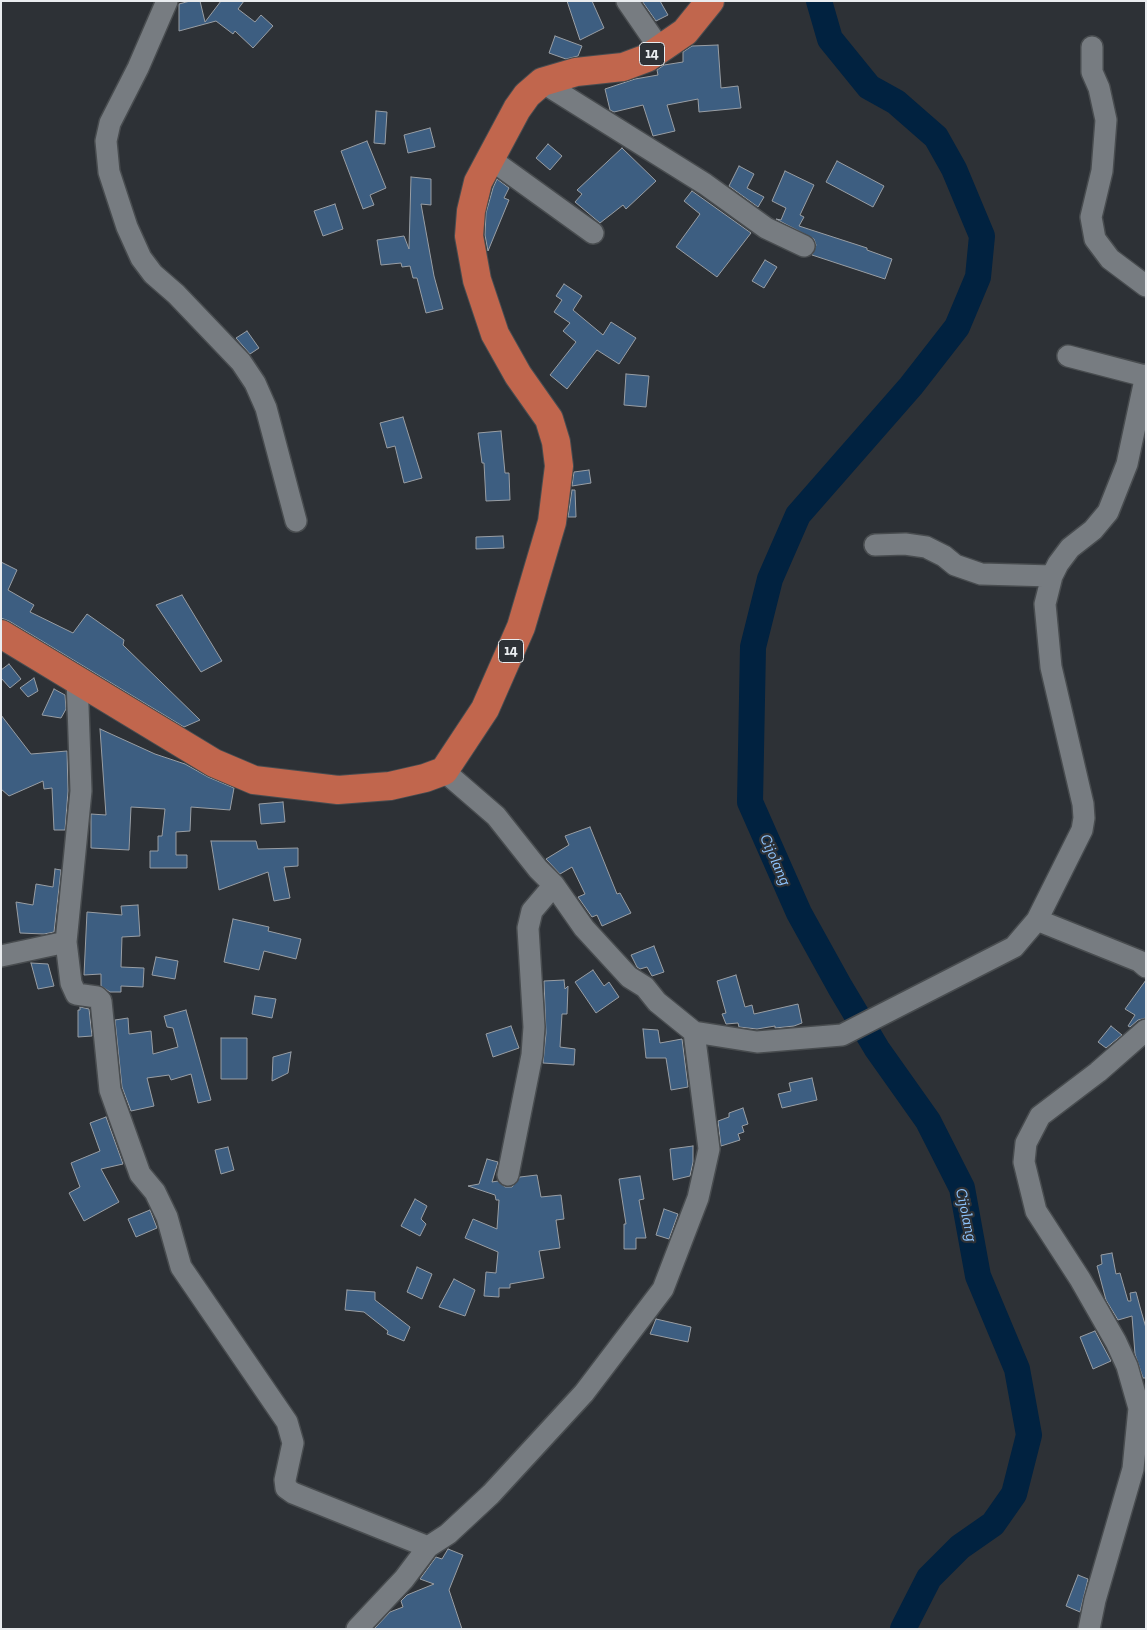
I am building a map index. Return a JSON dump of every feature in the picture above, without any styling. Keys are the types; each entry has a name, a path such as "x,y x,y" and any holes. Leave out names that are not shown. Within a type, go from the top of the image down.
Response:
{"highway":[{"name":"14","path":"444,771 485,709 521,627 552,522 559,466 556,442 549,419 518,374 495,334 477,280 469,236 470,211 478,182 489,158 517,109 527,95 544,81 576,72 623,67 647,58 685,32 710,1"},
{"path":"1,634 77,678 214,763 254,780 338,790 390,786 425,778 444,771"}],"street":[{"path":"167,1 138,68 110,123 106,141 108,172 140,258 153,274 176,294 241,362 255,383 266,408 296,521"},
{"path":"627,1 660,50"},
{"path":"1092,47 1092,72 1099,88 1106,120 1102,171 1091,217 1094,239 1110,259 1146,286"},
{"path":"544,81 705,184 766,228 804,246"},
{"path":"489,158 593,233"},
{"path":"444,771 496,816 554,885 584,928 629,977 645,987 656,1002 694,1032 757,1042 842,1035 1014,947 1037,920 1082,830 1084,818 1083,804 1051,667 1045,604 1052,576 1070,548 1093,530 1108,512 1128,464 1145,375 1068,356"},
{"path":"875,545 904,544 926,547 944,556 955,565 981,574 1052,576"},
{"path":"77,678 81,791 66,942 71,983 76,994 97,997 101,1001 110,1090 140,1174 155,1192 166,1217 181,1267 287,1422 293,1443 285,1480 286,1488 293,1493 428,1548"},
{"path":"508,1175 532,1055 534,1027 528,928 532,911 554,885"},
{"path":"1037,920 1138,961 1146,967"},
{"path":"1,956 66,942"},
{"path":"1089,1629 1094,1600 1133,1469 1139,1408 1126,1366 1116,1342 1080,1279 1036,1211 1024,1162 1026,1143 1040,1116 1098,1072 1146,1030"},
{"path":"357,1629 404,1579 428,1548 448,1534 491,1494 584,1393 663,1289 698,1198 710,1150 694,1032"}],"building":[{"path":"200,1 205,22 221,1 244,1 238,9 255,22 261,15 273,26 253,48 235,31 233,34 216,21 179,31 179,4"},
{"path":"567,1 592,1 604,28 580,40"},
{"path":"642,1 660,1 668,15 656,21"},
{"path":"555,36 582,46 578,56 566,59 549,53"},
{"path":"718,45 721,88 738,86 741,108 699,112 698,99 667,105 675,131 653,136 643,105 614,112 610,110 605,89 635,79 658,75 657,70 664,65 683,62 683,52 692,46"},
{"path":"376,111 387,112 385,144 374,143"},
{"path":"430,128 435,147 408,153 404,135"},
{"path":"367,141 386,188 370,195 374,205 363,209 341,151"},
{"path":"548,144 562,156 550,170 536,158"},
{"path":"622,148 656,181 626,209 623,205 600,223 575,202 582,194 577,190"},
{"path":"837,161 884,186 873,207 826,182"},
{"path":"739,166 754,174 747,188 764,197 758,207 729,186"},
{"path":"785,171 814,185 800,215 804,217 799,226 867,248 867,250 892,259 885,279 812,255 816,245 814,239 776,219 781,220 786,208 772,201"},
{"path":"411,177 431,179 431,205 421,204 434,276 443,309 426,313 417,278 413,278 410,266 402,267 401,263 381,265 377,240 404,236 409,249"},
{"path":"497,179 509,188 504,198 509,200 488,251 485,235 486,213"},
{"path":"692,191 751,233 717,277 676,247 700,214 684,201"},
{"path":"335,204 343,229 323,236 314,211"},
{"path":"765,260 777,267 764,288 752,281"},
{"path":"564,284 582,296 573,310 603,335 611,322 636,338 619,364 597,350 567,389 550,375 576,342 563,331 570,323 554,312 562,300 556,296"},
{"path":"247,331 259,348 250,354 236,338"},
{"path":"626,374 649,376 646,407 624,405"},
{"path":"403,417 422,478 404,483 395,446 387,448 380,423"},
{"path":"501,431 505,473 509,473 510,500 486,501 484,463 482,463 478,433"},
{"path":"589,470 591,483 572,486 574,472"},
{"path":"572,490 575,490 576,517 568,517"},
{"path":"503,536 504,548 476,549 476,537"},
{"path":"1,562 17,570 8,590 34,605 30,612 73,633 87,614 124,640 123,645 200,720 184,727 9,621 1,618"},
{"path":"182,595 222,661 201,672 156,605"},
{"path":"9,664 21,679 10,688 1,678 1,670"},
{"path":"34,678 38,691 28,697 20,688"},
{"path":"54,689 65,695 66,709 61,718 42,715"},
{"path":"1,715 31,754 67,751 68,791 65,830 54,830 52,788 44,789 43,781 9,796 1,789"},
{"path":"100,729 155,754 185,764 208,777 234,788 230,810 191,807 190,831 176,832 176,855 187,855 187,868 150,868 150,851 158,851 158,836 162,836 165,809 131,807 129,850 91,848 91,814 106,815"},
{"path":"283,802 285,822 261,824 259,804"},
{"path":"590,827 617,894 620,893 631,913 602,926 597,915 592,917 578,897 585,894 572,867 560,874 546,859 569,845 565,836"},
{"path":"211,841 256,841 258,849 298,848 298,866 284,867 290,898 274,901 268,872 219,890"},
{"path":"55,869 61,870 54,932 44,934 20,933 16,902 33,905 36,884 53,887"},
{"path":"138,905 140,936 122,937 121,967 144,968 143,987 121,986 121,992 110,992 101,986 101,974 84,975 87,912 122,915 121,906"},
{"path":"233,919 269,927 268,931 301,939 296,959 264,951 259,970 224,962"},
{"path":"654,946 664,972 652,976 647,967 640,969 637,967 631,955"},
{"path":"156,957 178,961 175,979 152,975"},
{"path":"31,963 48,964 54,986 38,989"},
{"path":"593,970 604,986 609,982 619,997 596,1013 575,982"},
{"path":"736,975 745,1007 752,1005 754,1014 798,1004 802,1023 794,1026 775,1028 775,1026 757,1029 739,1027 738,1023 726,1024 722,1014 726,1013 717,981"},
{"path":"564,980 565,989 568,986 567,1014 562,1014 560,1047 575,1049 574,1065 543,1063 546,1033 544,981"},
{"path":"1146,980 1146,1018 1138,1020 1130,1027 1128,1026 1135,1015 1125,1009"},
{"path":"255,996 276,999 272,1018 252,1014"},
{"path":"80,1007 89,1009 92,1036 78,1037 78,1010 80,1010"},
{"path":"186,1010 211,1100 198,1103 191,1074 171,1080 169,1075 147,1078 154,1106 131,1111 122,1087 115,1020 128,1018 129,1034 151,1031 153,1054 178,1047 173,1028 167,1027 164,1016"},
{"path":"511,1026 519,1048 493,1057 486,1034"},
{"path":"1111,1026 1122,1035 1106,1048 1098,1042"},
{"path":"643,1029 658,1030 660,1043 682,1039 688,1087 671,1090 666,1058 646,1058"},
{"path":"221,1038 247,1038 247,1079 221,1079"},
{"path":"291,1052 288,1073 272,1081 273,1057"},
{"path":"812,1078 817,1100 782,1108 778,1094 791,1091 789,1083"},
{"path":"743,1108 748,1124 742,1126 744,1132 738,1134 740,1140 721,1146 718,1121 729,1117 729,1113"},
{"path":"106,1117 123,1164 101,1169 119,1202 84,1221 69,1193 80,1187 71,1163 100,1151 90,1123"},
{"path":"693,1146 693,1162 690,1176 673,1180 670,1149"},
{"path":"228,1147 234,1170 221,1174 215,1150"},
{"path":"487,1159 498,1162 492,1182 498,1181 505,1187 512,1187 520,1177 537,1175 541,1197 561,1195 564,1219 556,1220 560,1248 539,1251 544,1278 510,1284 510,1288 499,1288 499,1297 484,1296 486,1272 496,1273 498,1252 465,1238 473,1219 497,1229 499,1200 496,1200 495,1195 468,1186 479,1184"},
{"path":"640,1176 644,1199 639,1200 646,1238 636,1238 636,1249 624,1249 624,1224 626,1224 619,1179"},
{"path":"415,1199 427,1206 421,1219 426,1224 420,1236 401,1226"},
{"path":"664,1209 678,1214 669,1239 656,1235"},
{"path":"150,1210 157,1228 136,1237 128,1219"},
{"path":"1112,1253 1116,1274 1120,1273 1128,1301 1131,1301 1130,1293 1136,1292 1146,1328 1146,1378 1143,1378 1135,1354 1132,1316 1118,1320 1106,1300 1097,1266 1102,1264 1101,1255"},
{"path":"417,1267 432,1274 422,1299 407,1292"},
{"path":"454,1279 475,1290 465,1316 439,1307"},
{"path":"347,1290 375,1292 375,1300 410,1327 404,1341 387,1334 388,1331 364,1312 345,1310"},
{"path":"656,1319 691,1327 688,1342 650,1334"},
{"path":"1095,1331 1111,1361 1093,1369 1080,1337"},
{"path":"448,1549 463,1555 449,1590 462,1629 374,1629 390,1612 403,1607 401,1601 407,1595 434,1584 420,1579 436,1557 442,1559"},
{"path":"1078,1575 1088,1579 1080,1612 1066,1606"}],"waterway":[{"name":"Cijolang","path":"819,1 830,39 869,87 896,102 936,137 954,169 982,236 978,277 957,327 911,386 798,515 770,579 753,647 750,802 799,913 877,1049 928,1121 962,1188 978,1276 1017,1369 1029,1435 1014,1494 993,1524 960,1547 929,1578 903,1629"}]}
